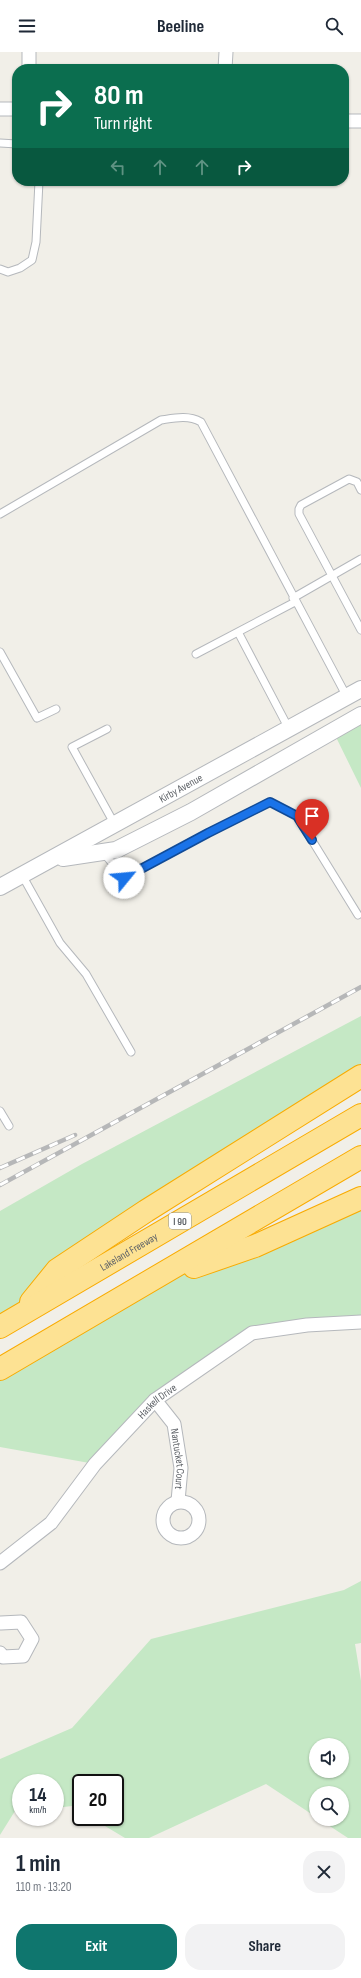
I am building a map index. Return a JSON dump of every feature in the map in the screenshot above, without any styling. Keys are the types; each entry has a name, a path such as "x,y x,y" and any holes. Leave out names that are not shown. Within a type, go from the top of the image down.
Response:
{"highway":[{"path":"22,1313 57,1270 146,1211 361,1076"},
{"name":"Lakeland Freeway","path":"0,1327 361,1115"},
{"path":"0,1369 361,1157"},
{"path":"153,1280 255,1246 361,1198"}],"street":[{"path":"29,52 29,64"},
{"path":"225,64 226,52"},
{"path":"0,109 12,109"},
{"path":"349,121 361,121"},
{"name":"Kirby Avenue","path":"0,887 54,859 361,689"},
{"path":"54,859 116,850 191,812 361,715"},
{"name":"Haskell Drive","path":"0,1563 51,1523 95,1464 155,1400 252,1333 307,1325 361,1322"},
{"name":"Nantucket Court","path":"155,1400 174,1424 181,1468 178,1501"},
{"path":"0,1623 22,1622 32,1639 23,1656 2,1657 0,1653"}],"lane":[{"path":"0,143 12,144"},
{"path":"0,269 8,272 20,268 32,260 36,242 39,186"},
{"path":"0,514 161,420 180,417 193,418 201,422 346,697"},
{"path":"361,490 357,482 349,479 301,505 299,509 300,514 361,630"},
{"path":"196,654 294,600 361,559"},
{"path":"238,632 289,729"},
{"path":"0,652 37,718 56,709"},
{"path":"106,729 72,747 115,825"},
{"path":"103,852 124,878 270,802 297,816 358,915"},
{"path":"22,875 60,943 86,974 131,1052"},
{"path":"0,1111 9,1126"}],"green space":[{"path":"361,715 361,788 333,731"},
{"path":"361,1016 361,1076 146,1211 0,1327 0,1211 82,1164"},
{"path":"361,1198 361,1322 252,1333 166,1391 95,1464 0,1447 0,1369 153,1280"},
{"path":"361,1581 361,1643 355,1644 361,1681 361,1838 348,1838 330,1826 349,1826 349,1786 309,1786 309,1812 266,1784 149,1838 125,1838 105,1826 124,1826 124,1774 72,1774 72,1806 64,1807 64,1774 12,1774 12,1816 0,1835 0,1759 72,1728 151,1639 344,1590"}],"railway":[{"path":"0,1185 361,987"},
{"path":"0,1168 75,1135"}],"route":[{"path":"124,878 270,802 297,816 312,840"}]}
